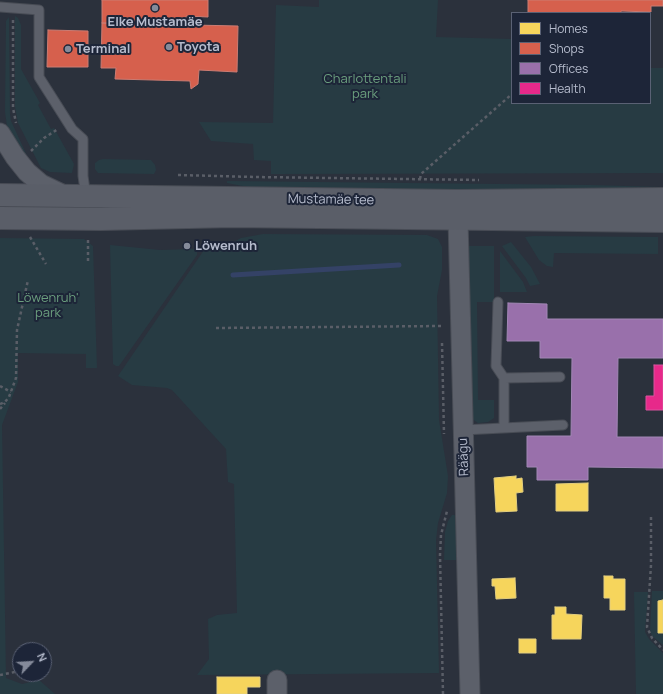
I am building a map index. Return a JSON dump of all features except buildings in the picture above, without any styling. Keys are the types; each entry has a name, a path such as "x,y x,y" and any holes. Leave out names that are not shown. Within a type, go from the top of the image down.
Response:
{"main road":[{"name":"Mustamäe tee","path":"0,195 457,201 663,199"},
{"name":"Mustamäe tee","path":"0,218 232,216 663,221"}],"street":[{"path":"9,129 15,157 27,172 41,184 76,197"},
{"name":"Räägu","path":"458,219 470,694"}],"lane":[{"path":"0,7 39,10 39,77 72,129 83,140 83,176 76,197"},
{"path":"498,302 496,366 504,378 504,428"},
{"path":"504,378 560,377"},
{"path":"463,430 563,425"}],"path":[{"path":"9,129 14,117 12,108 13,8"},
{"path":"420,179 421,174 511,95"},
{"path":"28,148 30,153 44,138 68,123"},
{"path":"178,175 480,180"},
{"path":"28,235 46,264"},
{"path":"88,240 88,263"},
{"path":"0,409 11,392 16,378 17,330 28,280"},
{"path":"441,320 441,334"},
{"path":"216,328 441,326"},
{"path":"442,342 445,441"},
{"path":"0,386 11,392"},
{"path":"0,404 5,402"},
{"path":"443,694 440,556 441,535 448,506"},
{"path":"651,517 651,565 647,627 652,638 663,650"},
{"path":"0,675 12,673"}],"green space":[{"name":"Charlottentali park","path":"319,0 438,0 436,37 511,39 511,104 651,104 651,68 663,68 663,173 271,174 271,161 254,160 253,144 211,141 199,122 273,123 276,5 319,7"},
{"path":"15,16 18,18 21,25 21,69 40,103 38,105 51,129 54,128 74,164 72,173 50,172 41,168 18,123 15,107"},
{"path":"9,17 10,114 11,121 29,160 12,139 7,126 5,112 6,21"},
{"path":"103,159 151,160 155,165 156,170 154,174 98,173 95,169 95,163"},
{"path":"227,181 661,187 521,191 263,190 227,183"},
{"path":"263,234 427,235 438,239 442,247 442,270 437,296 439,420 448,476 447,493 438,523 436,540 439,673 197,675 209,659 208,619 217,615 237,613 234,484 228,482 226,449 172,390 167,388 132,385 118,376 204,250 215,244 232,243 241,238"},
{"path":"525,237 658,237 658,254 554,253 553,267 547,266 539,260"},
{"name":"Löwenruh' park","path":"0,238 84,239 93,246 97,368 86,368 86,354 18,353 18,382 2,425 6,678 12,680 12,682 22,684 41,682 55,694 0,694"},
{"path":"511,242 531,267 540,284 530,286 526,278 502,246"},
{"path":"110,245 160,250 194,249 197,251 197,255 119,366 113,364"},
{"path":"465,246 494,246 494,302 477,302 478,400 494,400 494,418 488,422 478,423 471,418"},
{"path":"500,251 523,282 527,292 500,292"},
{"path":"452,515 457,515 457,560 444,560 445,532 448,521"},
{"path":"652,591 663,591 663,600 658,601 658,632 663,633 663,645 652,636 650,631"},
{"path":"634,592 648,592 645,632 649,639 663,653 663,694 636,694"}],"waterway":[{"path":"233,275 399,265"}],"place":[{"name":"Elke Mustamäe","path":"155,8"},
{"name":"Toyota","path":"169,47"},
{"name":"Terminal","path":"68,49"},
{"name":"Löwenruh","path":"187,246"}]}
